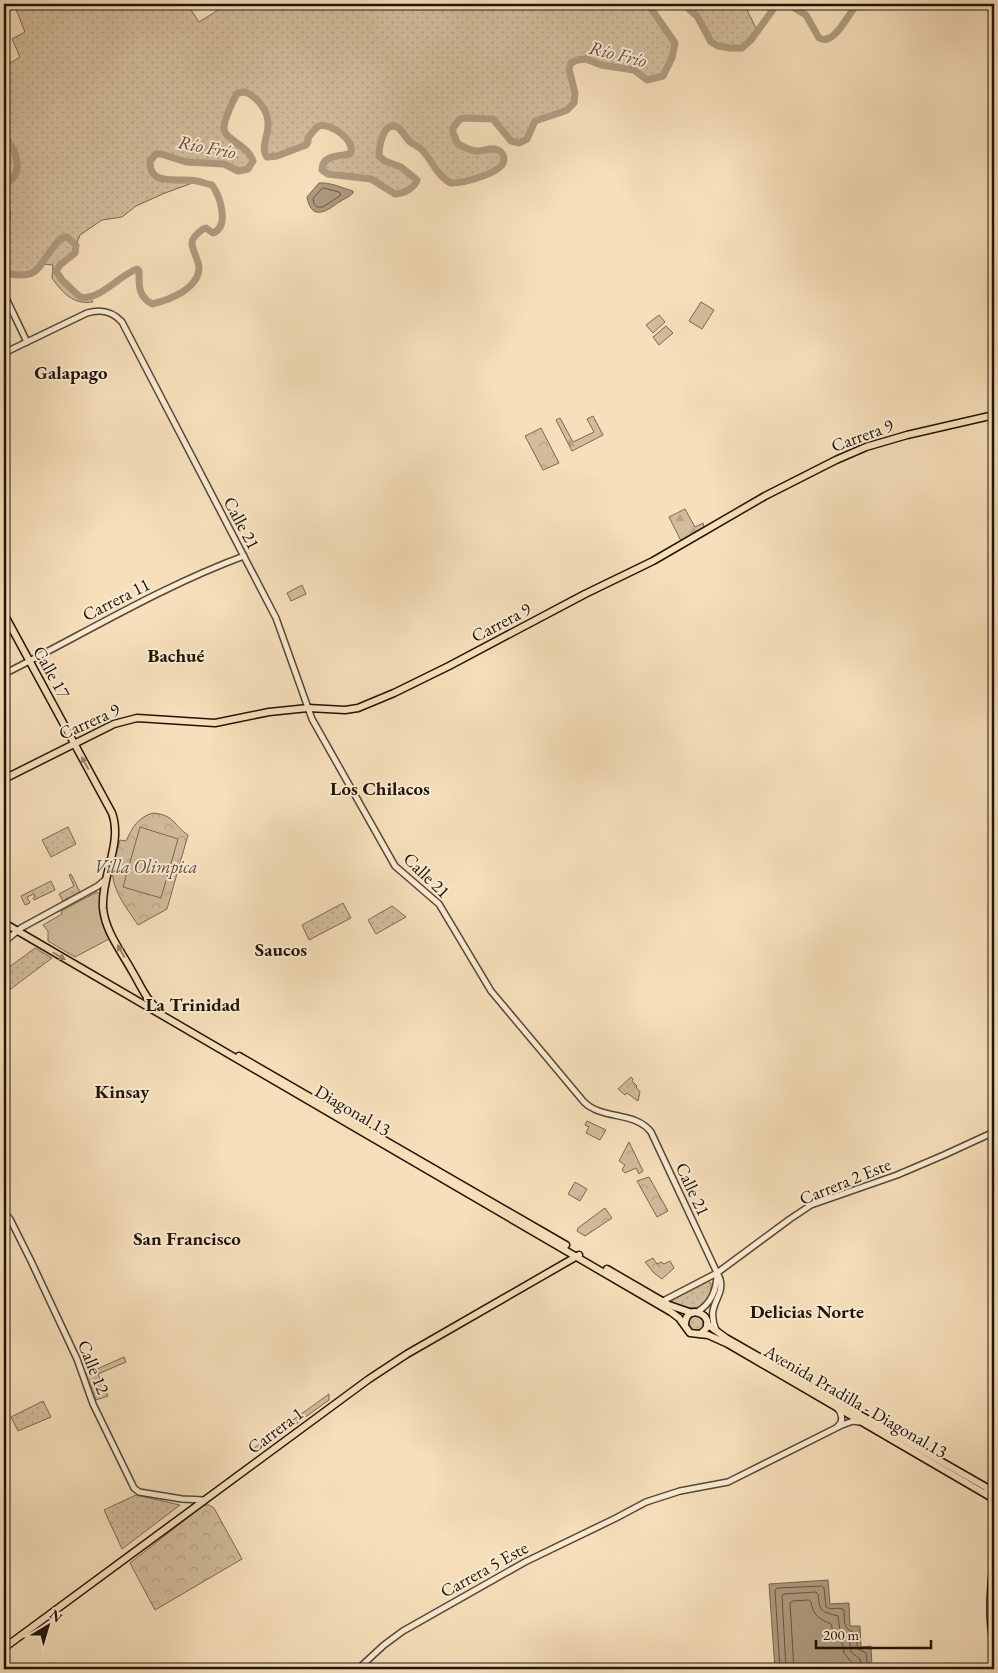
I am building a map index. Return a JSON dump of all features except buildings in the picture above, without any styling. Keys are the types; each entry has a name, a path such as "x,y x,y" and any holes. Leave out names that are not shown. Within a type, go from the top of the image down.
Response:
{"main road":[{"name":"Carrera 9","path":"4,779 114,724 132,719 215,723 269,712 308,708 358,708 394,693 488,646 585,594 662,557 748,505 836,460 866,447 907,435 994,415"},
{"name":"Calle 17","path":"4,614 109,806 115,824"},
{"name":"Diagonal 13","path":"115,824 114,840 103,894 103,909 108,927 152,1004 580,1256 676,1314 685,1325"},
{"name":"Diagonal 13","path":"4,923 122,993 580,1256 677,1309 694,1312"},
{"path":"122,993 126,993 143,1002 146,1000 146,993"},
{"name":"Carrera 1","path":"4,1648 369,1379 407,1354 580,1256"},
{"path":"694,1312 705,1316 707,1324 704,1331 700,1334 690,1333 685,1325 686,1318 694,1312"},
{"name":"Avenida Pradilla - Diagonal 13","path":"707,1324 787,1374 992,1490"},
{"name":"Avenida Pradilla - Diagonal 13","path":"700,1334 720,1340 994,1500"},
{"path":"994,1559 992,1585 992,1632 994,1643"}],"street":[{"path":"4,294 27,342 4,353"},
{"name":"Calle 21","path":"27,342 94,311 108,312 118,318 125,327 276,618 312,719 395,866 439,904 491,991 586,1105 593,1109 641,1123 651,1132 717,1273 721,1287 713,1306 712,1314 717,1331"},
{"name":"Carrera 11","path":"4,674 120,612 173,586 244,556"},
{"path":"4,942 17,931 98,886 106,879"},
{"path":"24,935 22,932 24,928 96,890 100,890 103,894"},
{"name":"Carrera 2 Este","path":"663,1301 717,1273 790,1219 811,1206 944,1156 994,1132"},
{"name":"Calle 12","path":"4,1212 10,1219 32,1262 77,1359 93,1404 134,1488 139,1492 182,1499 204,1500"},
{"path":"694,1312 706,1305 714,1290 717,1273"},
{"path":"704,1280 712,1282 714,1290"},
{"path":"836,1408 842,1415 840,1424 837,1427"},
{"path":"837,1427 853,1421 864,1423"},
{"name":"Carrera 5 Este","path":"358,1669 384,1645 403,1631 525,1562 653,1499 680,1491 728,1482 837,1427"},
{"path":"182,1499 188,1510 185,1514"}],"green space":[{"path":"14,4 187,4 199,22 228,4 648,4 675,43 675,50 669,67 665,72 647,80 634,70 601,65 586,59 572,63 570,75 574,94 571,105 558,114 535,121 524,142 518,143 510,139 493,119 460,119 453,128 458,144 476,151 496,149 501,152 504,159 495,170 476,179 457,182 447,181 423,150 407,138 397,127 389,128 380,142 380,158 401,167 417,180 411,188 398,194 371,179 328,174 322,170 325,161 336,156 350,154 351,149 347,138 330,127 319,126 308,138 306,145 277,156 267,157 265,146 268,131 267,116 258,99 248,93 239,93 232,101 223,128 228,137 248,149 253,156 251,165 246,169 240,170 220,163 191,163 164,155 153,155 150,161 155,176 171,180 198,181 136,206 122,217 102,220 80,235 75,253 60,265 56,271 63,282 78,297 84,298 89,296 93,302 80,302 69,297 52,278 53,265 42,264 32,273 11,275 4,285 4,67 20,57 12,39 25,32"},
{"path":"683,4 744,4 758,32 742,48 718,46 711,42 697,16"},
{"path":"701,302 714,310 702,329 689,321"},
{"path":"659,315 665,322 653,333 646,325"},
{"path":"666,326 673,333 659,345 653,337"},
{"path":"593,416 603,435 572,451 556,420 560,418 573,442 594,432 587,419"},
{"path":"541,428 559,463 543,470 525,436"},
{"path":"685,509 695,527 703,523 704,527 681,541 669,517"},
{"path":"302,585 306,594 291,601 287,593"},
{"name":"Villa Olimpica","path":"153,813 170,818 188,835 167,909 138,925 116,889 112,872 113,864 120,840 126,841 136,824 143,817"},
{"path":"68,827 76,844 51,857 42,840"},
{"path":"140,827 178,839 161,898 123,887"},
{"path":"71,874 80,892 63,901 59,894 74,886 69,875"},
{"path":"51,881 55,890 34,900 34,894 27,897 30,903 25,905 21,896"},
{"path":"97,892 100,894 104,928 109,939 75,957 48,941 48,931 43,925 62,914 61,911"},
{"path":"343,903 351,918 309,940 302,925"},
{"path":"392,906 406,917 376,934 368,920"},
{"path":"35,948 52,958 8,991 4,971"},
{"path":"631,1077 640,1092 638,1101 627,1093 625,1095 618,1089"},
{"path":"587,1121 606,1130 600,1140 586,1133 589,1127 585,1125"},
{"path":"629,1142 643,1171 639,1174 636,1168 625,1173 622,1170 625,1165 619,1161"},
{"path":"649,1177 668,1211 657,1217 637,1181"},
{"path":"575,1182 587,1189 580,1201 568,1194"},
{"path":"605,1208 612,1218 585,1236 577,1231 578,1228"},
{"path":"653,1258 657,1264 661,1262 664,1264 670,1261 674,1268 662,1279 645,1262"},
{"path":"708,1281 711,1283 710,1292 705,1304 694,1308 672,1303 672,1300"},
{"path":"696,1315 702,1317 704,1323 702,1329 696,1331 690,1329 688,1323 690,1317"},
{"path":"124,1357 126,1362 98,1374 108,1396 96,1400 86,1374"},
{"path":"329,1394 329,1400 257,1452 254,1448"},
{"path":"43,1401 51,1417 18,1431 11,1417"},
{"path":"136,1495 180,1505 122,1549 104,1510"},
{"path":"204,1505 214,1508 242,1559 155,1610 130,1563"}],"water":[{"path":"319,183 327,183 353,191 353,193 329,209 315,212 309,204 307,197"},
{"path":"828,1580 830,1604 849,1603 850,1626 860,1626 861,1647 871,1646 872,1667 878,1667 878,1669 775,1669 769,1584"}],"waterway":[{"name":"Río Frío","path":"4,273 16,275 32,273 37,270 59,240 67,237 76,245 75,253 60,265 56,271 62,280 80,297 95,295 137,269 139,271 139,286 142,294 152,304 167,300 189,287 198,275 199,267 193,247 193,240 203,229 206,228 213,233 221,224 222,210 218,196 212,185 190,180 166,180 154,175 150,161 156,154 161,154 186,162 224,164 238,171 248,169 253,161 251,155 227,135 224,127 227,115 238,93 245,92 250,94 265,110 268,130 264,150 267,157 277,156 306,145 308,138 319,126 329,127 346,138 351,149 350,154 336,156 325,161 322,170 328,174 371,179 395,194 402,193 411,188 417,180 401,167 385,161 379,156 385,131 392,126 399,128 410,142 422,150 439,173 451,183 491,173 503,164 503,155 495,149 476,151 458,144 453,128 460,119 493,119 511,141 519,143 527,139 535,121 567,110 574,103 575,93 569,69 571,63 577,60 586,59 601,65 634,70 647,80 663,76 672,58 675,43 648,4"},
{"name":"Río Frío","path":"683,4 697,16 711,42 718,46 730,48 742,48 751,40 777,4"},
{"name":"Río Frío","path":"788,4 806,15 819,38 825,39 830,38 836,33 858,4"},
{"name":"Río Frío","path":"938,4 942,6 952,4"},
{"name":"Río Frío","path":"4,137 12,146 17,165 14,177 10,181 4,180"},
{"name":"Río Frío","path":"4,207 8,214 4,229"},
{"path":"969,1669 979,1669"}],"district":[{"name":"Galapago","path":"71,372"},
{"name":"Bachué","path":"176,655"},
{"name":"Los Chilacos","path":"380,788"},
{"name":"Saucos","path":"281,949"},
{"name":"La Trinidad","path":"193,1004"},
{"name":"Kinsay","path":"122,1091"},
{"name":"San Francisco","path":"187,1238"},
{"name":"Delicias Norte","path":"807,1311"}]}
